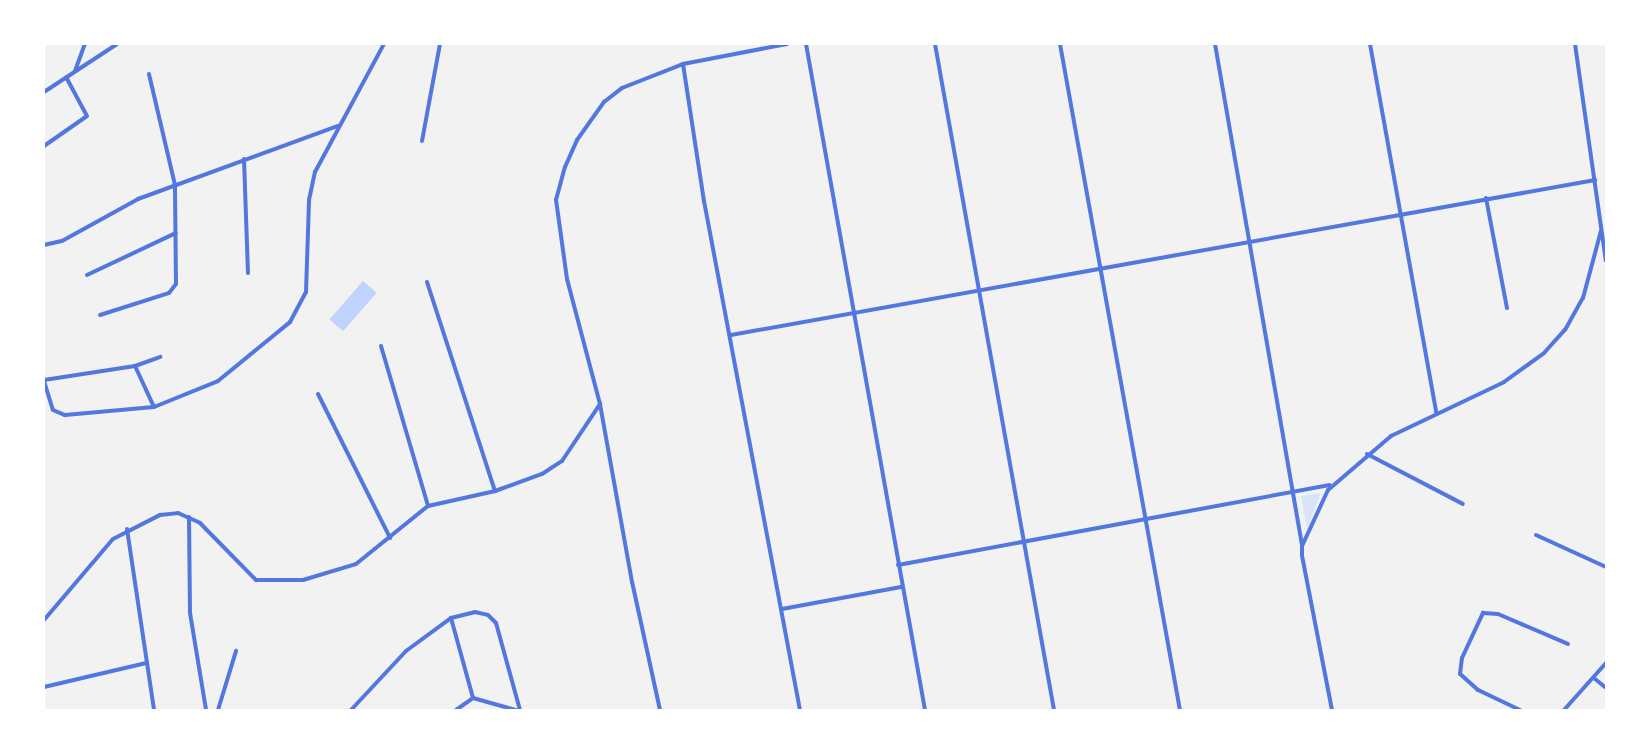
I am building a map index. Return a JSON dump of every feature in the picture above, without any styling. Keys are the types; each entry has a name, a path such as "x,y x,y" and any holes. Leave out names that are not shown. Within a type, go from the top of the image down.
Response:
{"street":[{"path":"75,71 85,44"},
{"path":"44,92 117,44"},
{"path":"160,357 135,366 44,380 53,410 65,415 154,406 218,381 290,322 298,311 306,292 309,200 322,154 384,44"},
{"path":"422,141 440,44"},
{"path":"660,711 600,404 567,279 556,200 577,140 604,102 642,77 683,64 787,44"},
{"path":"806,44 925,711"},
{"path":"935,44 1054,711"},
{"path":"1060,44 1104,270 1180,711"},
{"path":"1215,44 1252,242 1302,546 1306,583 1332,711"},
{"path":"1370,44 1436,412"},
{"path":"1575,44 1606,261"},
{"path":"683,64 704,201 800,711"},
{"path":"100,315 173,290 176,233 175,185 149,74"},
{"path":"44,146 88,113 66,77"},
{"path":"44,244 63,241 124,206 175,185 339,125"},
{"path":"244,159 248,273"},
{"path":"731,335 1104,270 1401,213 1595,180"},
{"path":"1486,198 1507,308"},
{"path":"1302,546 1331,485 1367,454 1436,412 1503,382 1558,340 1582,298 1601,231"},
{"path":"87,275 176,233"},
{"path":"427,282 495,491"},
{"path":"381,346 428,506"},
{"path":"135,366 154,406"},
{"path":"318,394 390,538"},
{"path":"44,620 113,539 126,529 160,515 189,517 256,580 284,581 326,575 356,564 428,506 495,491 542,474 562,461 600,404"},
{"path":"1367,454 1463,504"},
{"path":"898,565 1025,540 1148,521 1331,485"},
{"path":"189,517 190,613 206,711"},
{"path":"126,529 154,711"},
{"path":"1536,535 1606,567"},
{"path":"782,609 902,587"},
{"path":"351,711 406,651 451,618 475,612 488,615 496,623 518,711"},
{"path":"1520,711 1478,690 1460,674 1462,658 1480,618 1488,612 1498,614 1568,644"},
{"path":"451,618 473,698"},
{"path":"218,711 236,651"},
{"path":"44,687 146,663"},
{"path":"1564,711 1595,679 1606,663"},
{"path":"1595,679 1606,688"},
{"path":"456,711 473,698"},
{"path":"473,698 518,711"}],"shaded area":[{"path":"1321,493 1307,529 1301,496"}],"water":[{"path":"363,281 377,293 343,331 330,319"}]}
